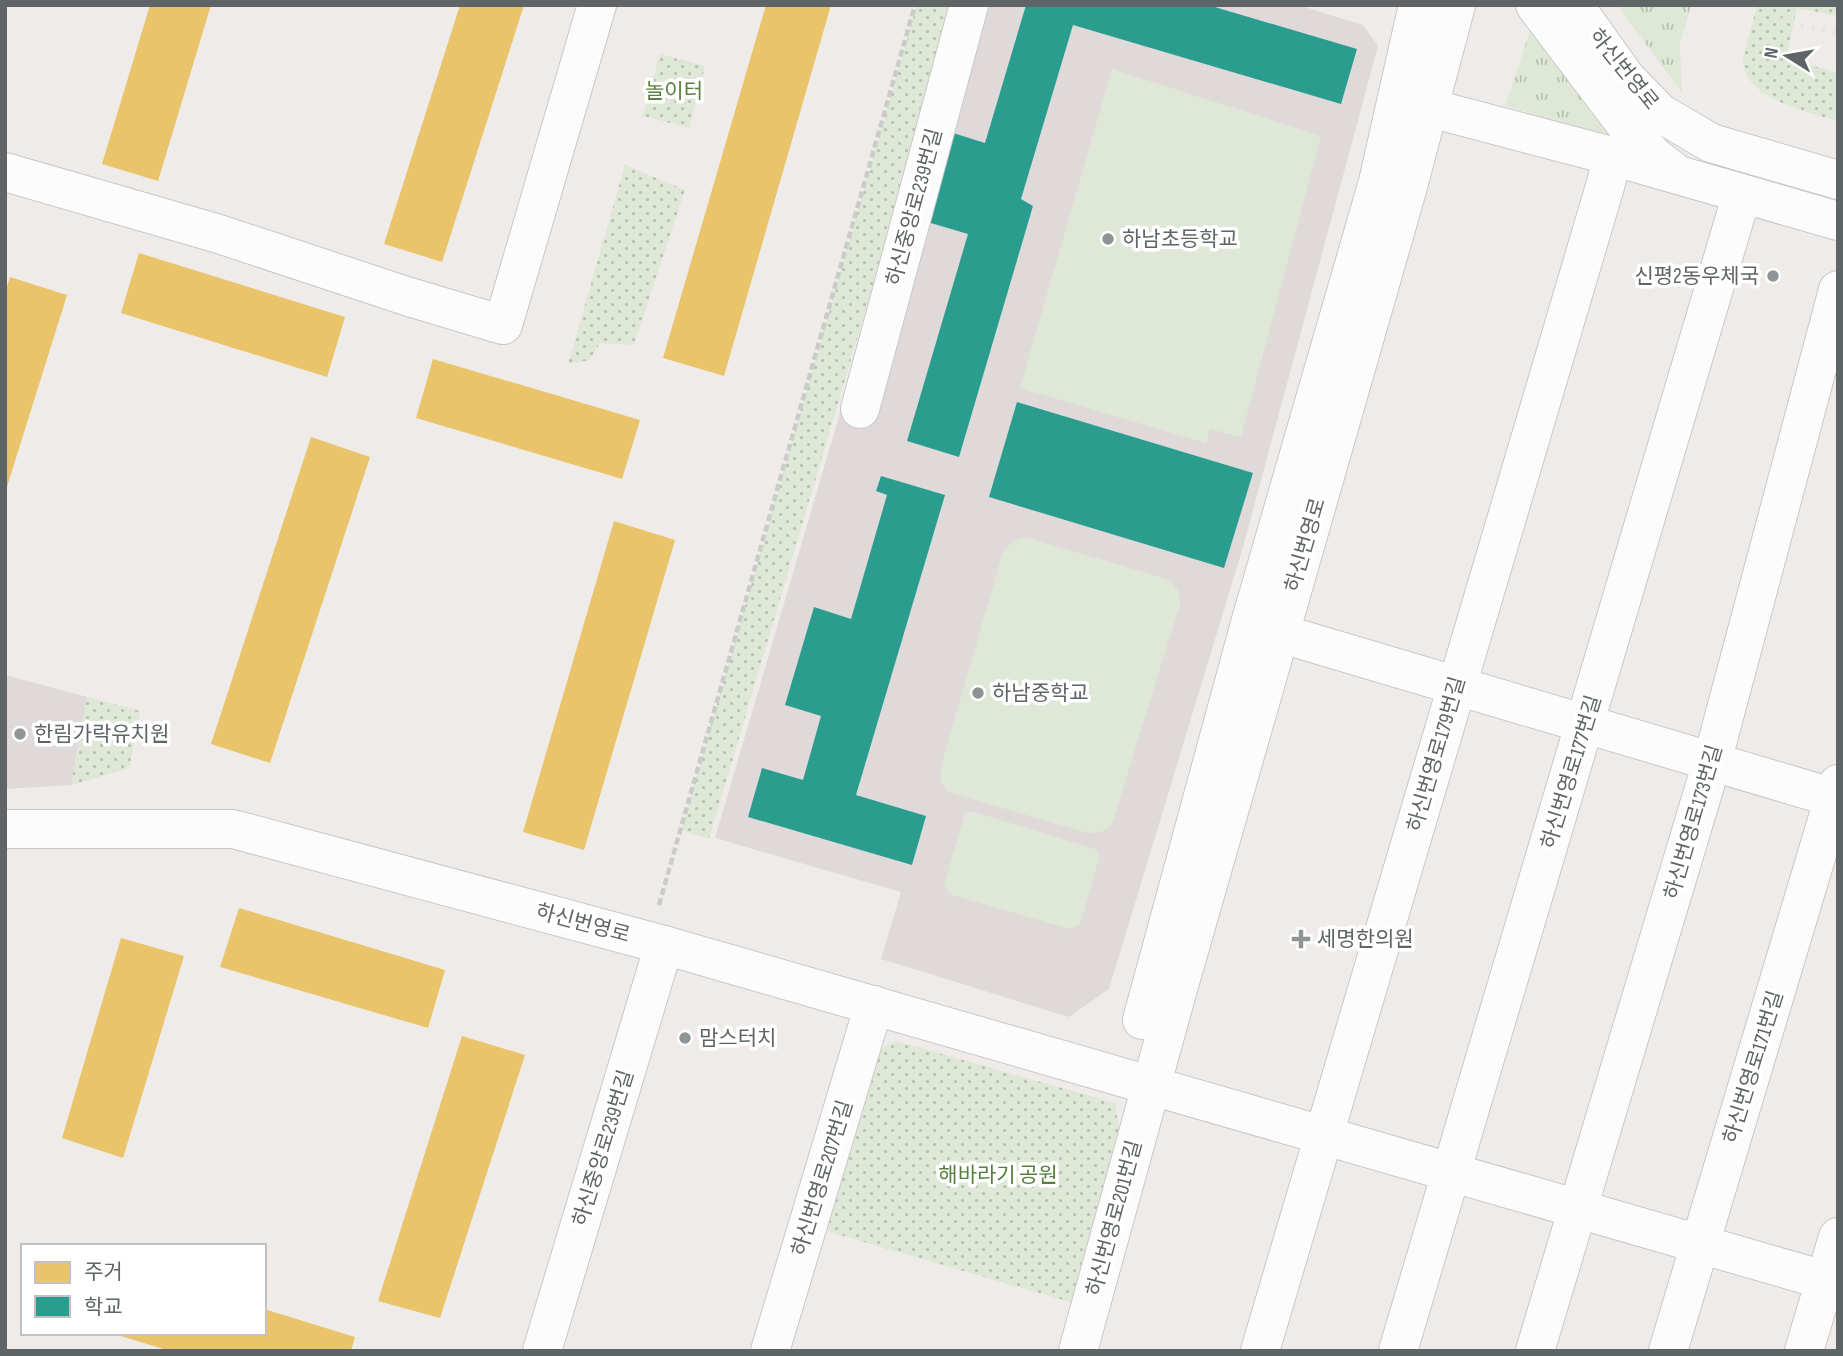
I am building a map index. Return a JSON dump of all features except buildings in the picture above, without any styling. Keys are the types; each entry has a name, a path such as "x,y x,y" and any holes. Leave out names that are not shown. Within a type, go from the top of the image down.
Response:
{"street":[{"path":"5,172 219,234 503,325 597,5"},
{"name":"하신중앙로239번길","path":"860,409 969,5"},
{"name":"하신번영로","path":"1151,1084 1135,1046 1251,620 1378,182 1418,5"},
{"name":"하신번영로","path":"1151,1084 1430,108 1456,5"},
{"path":"1535,5 1635,137 1656,158 1679,175"},
{"name":"하신번영로","path":"1574,5 1626,78 1660,113 1710,143 1838,180"},
{"path":"1430,108 1612,156 1838,221"},
{"name":"하신번영로179번길","path":"1260,1351 1612,156"},
{"name":"하신번영로177번길","path":"1398,1351 1742,194"},
{"name":"하신번영로173번길","path":"1535,1351 1712,762 1838,290"},
{"path":"1279,633 1712,762 1836,794"},
{"name":"하신번영로171번길","path":"1668,1351 1836,794"},
{"name":"하신번영로","path":"5,829 233,829 661,929 874,1005 1151,1084"},
{"name":"하신중앙로239번길","path":"542,1351 661,929"},
{"name":"하신번영로207번길","path":"770,1351 874,1005"},
{"path":"1151,1084 1831,1282"},
{"name":"하신번영로201번길","path":"1077,1351 1151,1084"},
{"path":"1804,1351 1831,1282 1838,1237"}],"path":[{"path":"661,929 915,5"}],"shaded area":[{"path":"960,5 1298,5 1363,25 1378,46 1243,547 1109,989 1069,1017 881,959 901,892 715,838"},
{"path":"5,675 140,711 129,768 71,785 5,789"}],"green space":[{"path":"917,5 956,5 709,839 681,830"},
{"path":"1617,5 1691,5 1680,44 1682,93"},
{"path":"1757,5 1838,5 1838,16 1797,8 1786,58 1838,73 1838,121 1782,103 1756,87 1747,76 1743,60"},
{"path":"1531,28 1611,135 1505,106"},
{"name":"놀이터","path":"660,54 705,66 689,128 643,116"},
{"path":"1112,69 1321,136 1241,437 1210,429 1206,443 1020,388"},
{"path":"625,165 685,190 634,345 600,343 590,360 568,364"},
{"path":"1025,537 1170,580 1178,591 1180,604 1112,824 1101,832 1088,833 948,792 941,782 941,766 1003,552 1013,541"},
{"path":"87,697 140,711 129,768 71,785"},
{"path":"971,811 1095,849 1100,855 1080,924 1070,929 952,895 944,886 965,814"},
{"name":"해바라기 공원","path":"896,1041 1115,1103 1120,1134 1073,1303 823,1230 874,1055"}],"railway":[{"path":"1830,5 1838,7"},
{"path":"1780,20 1838,33"}],"place":[{"name":"하남초등학교","path":"1108,239"},
{"name":"신평2동우체국","path":"1773,276"},
{"name":"하남중학교","path":"978,693"},
{"name":"한림가락유치원","path":"20,734"},
{"name":"세명한의원","path":"1301,939"},
{"name":"맘스터치","path":"685,1038"}]}
